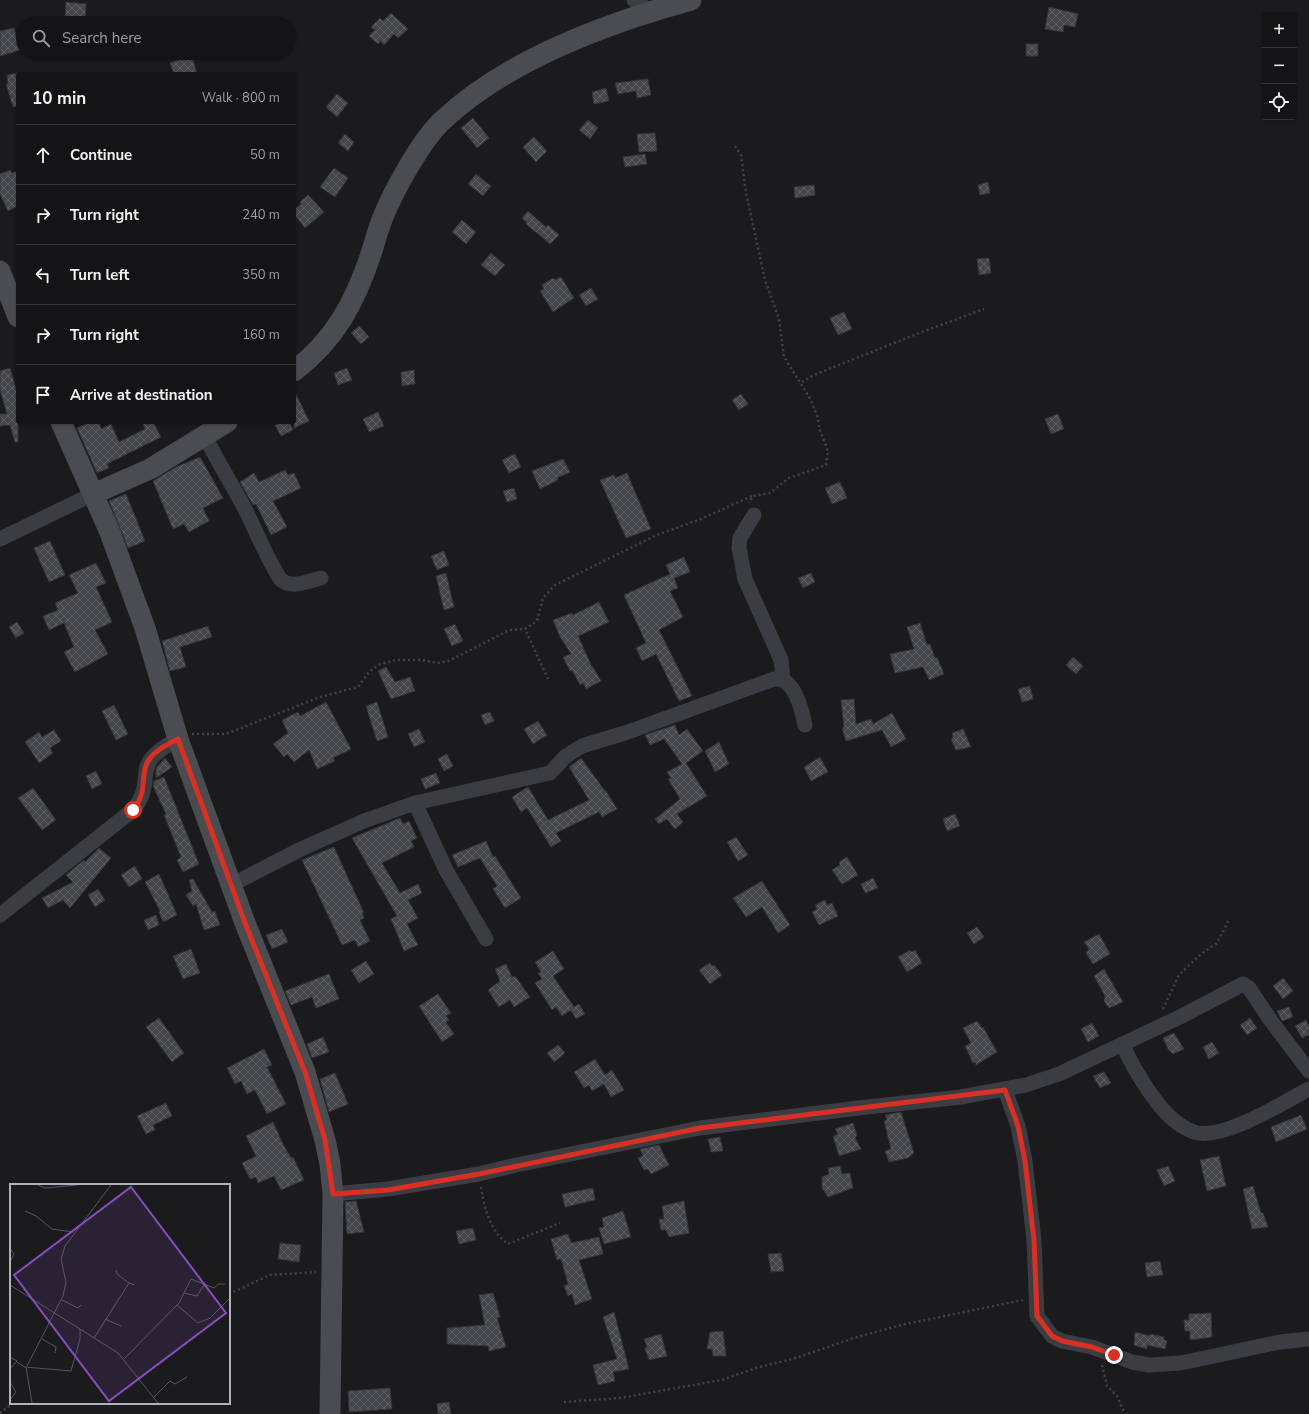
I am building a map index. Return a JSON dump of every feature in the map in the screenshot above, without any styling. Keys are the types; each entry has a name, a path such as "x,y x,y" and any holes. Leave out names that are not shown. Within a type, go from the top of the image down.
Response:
{"street":[{"path":"634,0 651,12"},
{"path":"296,369 315,354 336,329 352,300 370,256 383,217 397,188 426,141 443,120 502,75 520,65 571,41 651,12 691,0"},
{"path":"0,271 16,311"},
{"path":"61,424 109,530 145,628 178,739 261,966 305,1072 325,1140 333,1194 330,1414"},
{"path":"0,539 93,494 139,474 224,424"},
{"path":"205,436 280,578 287,584 293,585 321,578"},
{"path":"750,512 740,538 739,548 745,579 781,660 783,680"},
{"path":"231,885 334,833 364,821 415,803 550,773 566,756 582,746 650,724 778,678 789,685 798,701 805,725"},
{"path":"0,915 133,810 138,804 143,792 144,773 148,760 161,748 178,739"},
{"path":"415,803 446,870 486,940"},
{"path":"333,1194 388,1190 479,1174 700,1128 1005,1090 1059,1074 1154,1030 1243,984 1249,988 1309,1071"},
{"path":"1123,1044 1130,1062 1158,1104 1181,1126 1195,1133 1206,1134 1229,1129 1248,1121 1309,1089"},
{"path":"1005,1090 1018,1126 1025,1161 1034,1240 1037,1316 1052,1336 1062,1341 1092,1347 1132,1362 1165,1365 1242,1352 1280,1342 1309,1339"}],"path":[{"path":"178,739 189,734 226,734 320,697 358,687 369,672 378,665 396,660 422,660 438,663 449,661 509,630 525,629 537,621 543,598 554,585 657,535 701,519 753,496 770,493 789,478 826,465 828,451 818,428 818,418 802,382 784,357 779,319 765,280 746,193 741,155 735,146"},
{"path":"802,382 814,375 918,333 984,309"},
{"path":"750,512 753,496"},
{"path":"525,629 548,679"},
{"path":"1154,1030 1179,975 1201,954 1217,943 1229,920"},
{"path":"479,1174 484,1205 498,1237 508,1244 560,1224"},
{"path":"230,1294 270,1275 333,1272"},
{"path":"564,1402 620,1398 722,1380 756,1368 796,1358 854,1338 901,1325 1036,1297"},
{"path":"1092,1347 1104,1369 1107,1386 1117,1396 1125,1414"},
{"path":"0,1413 12,1404"}],"building":[{"path":"66,2 86,4 85,16 65,16"},
{"path":"1049,7 1078,14 1075,27 1064,25 1063,32 1045,29"},
{"path":"391,13 408,29 398,38 394,34 384,45 381,41 378,44 369,36 375,30 371,27 380,18 383,21"},
{"path":"14,28 16,35 16,51 0,56 0,31"},
{"path":"1026,44 1038,44 1038,56 1026,56"},
{"path":"179,60 193,60 196,72 173,72 170,63"},
{"path":"16,73 16,106 13,107 6,84 8,84 7,75"},
{"path":"648,79 651,95 637,98 636,91 618,94 615,83"},
{"path":"606,88 609,101 594,104 592,92"},
{"path":"337,94 348,103 337,117 326,107"},
{"path":"473,118 489,138 477,148 461,128"},
{"path":"588,120 598,128 590,139 579,130"},
{"path":"655,133 657,151 639,152 637,134"},
{"path":"345,134 354,142 348,151 338,143"},
{"path":"534,137 547,151 536,162 523,147"},
{"path":"645,154 647,164 625,167 623,157"},
{"path":"334,168 348,178 335,197 320,187"},
{"path":"10,170 12,173 16,172 16,207 8,211 0,194 0,174"},
{"path":"476,174 491,186 483,196 468,184"},
{"path":"988,182 990,193 980,195 978,185"},
{"path":"814,185 815,195 795,198 794,187"},
{"path":"308,195 324,212 305,228 296,217 296,208 301,204 300,202"},
{"path":"528,211 546,227 548,225 559,235 550,244 526,224 527,223 522,218"},
{"path":"462,220 476,232 466,244 452,232"},
{"path":"491,253 505,265 495,276 481,265"},
{"path":"989,258 991,273 979,275 977,259"},
{"path":"561,277 574,298 553,312 540,291 544,289 542,285 553,278 555,280"},
{"path":"591,288 598,299 586,306 579,295"},
{"path":"844,312 852,329 838,335 830,318"},
{"path":"359,326 369,337 361,344 351,333"},
{"path":"10,368 16,389 16,424 18,424 18,442 15,442 10,425 0,426 0,414 7,414 0,390 0,371"},
{"path":"347,368 352,380 338,385 334,373"},
{"path":"414,370 415,384 402,386 401,372"},
{"path":"296,394 309,421 294,428 294,424 296,424"},
{"path":"741,394 748,404 739,410 732,400"},
{"path":"378,412 384,426 369,432 363,419"},
{"path":"1058,414 1064,429 1051,434 1045,419"},
{"path":"86,424 100,424 101,429 111,424 119,442 145,429 143,424 154,424 161,437 107,464 109,468 97,473 77,428"},
{"path":"290,424 293,430 281,436 275,425"},
{"path":"515,454 521,467 509,473 502,460"},
{"path":"200,457 223,498 203,508 209,521 189,532 184,524 173,529 153,481 176,467"},
{"path":"563,459 570,472 540,489 532,471"},
{"path":"285,470 288,475 294,473 301,488 273,501 287,527 271,535 256,504 253,505 240,482 254,473 259,482"},
{"path":"627,473 651,529 626,538 600,480 614,475 615,478"},
{"path":"840,482 847,498 832,504 825,488"},
{"path":"514,488 517,499 507,502 503,491"},
{"path":"126,494 145,541 128,548 109,501"},
{"path":"50,541 65,575 49,582 34,548"},
{"path":"444,551 449,565 437,570 431,556"},
{"path":"684,557 690,572 674,578 678,588 670,591 683,617 659,630 692,696 679,701 656,654 642,661 636,648 646,643 624,595 670,574 666,565"},
{"path":"96,563 106,583 96,587 112,622 95,630 108,654 75,672 64,652 74,647 64,623 49,630 43,616 58,610 55,603 78,593 69,575"},
{"path":"446,573 454,607 444,610 436,576"},
{"path":"811,573 815,582 803,588 798,578"},
{"path":"599,602 609,622 578,636 592,667 601,681 586,689 583,683 580,685 572,670 570,671 563,657 571,654 560,637 553,620 572,613 573,615"},
{"path":"17,622 24,633 16,638 9,627"},
{"path":"920,623 927,645 930,644 935,658 937,657 944,674 929,680 923,667 895,673 890,654 914,649 907,627"},
{"path":"455,624 463,641 452,646 444,629"},
{"path":"208,626 212,637 180,647 186,667 170,671 162,641"},
{"path":"1073,657 1083,666 1076,674 1066,665"},
{"path":"386,667 395,682 410,677 415,691 391,699 378,671"},
{"path":"1030,686 1033,699 1022,702 1018,689"},
{"path":"854,699 856,724 871,719 873,724 892,713 906,739 891,747 882,730 846,741 842,728 844,727 841,700"},
{"path":"326,702 351,749 333,758 335,761 317,769 309,750 294,762 287,754 284,757 273,744 288,733 282,720 298,712 300,716"},
{"path":"377,702 388,737 377,741 366,706"},
{"path":"114,705 128,734 116,740 102,711"},
{"path":"490,712 494,721 485,725 481,715"},
{"path":"538,721 547,735 533,744 524,729"},
{"path":"675,725 679,735 687,729 703,751 686,763 707,796 677,814 683,822 675,829 667,819 659,824 655,819 680,799 668,779 671,778 667,772 682,764 664,739 650,745 645,735"},
{"path":"419,729 425,742 414,747 408,734"},
{"path":"963,729 971,747 956,750 951,739 953,738 952,733"},
{"path":"54,730 61,741 50,748 53,753 39,763 25,742 39,732 42,737"},
{"path":"719,742 729,764 715,772 705,751"},
{"path":"447,754 453,766 444,771 438,759"},
{"path":"820,757 828,772 811,781 804,767"},
{"path":"165,758 172,767 156,778 156,768"},
{"path":"581,758 606,791 617,809 602,817 599,812 556,833 561,841 551,847 527,808 521,812 512,797 528,787 548,820 589,800 569,767"},
{"path":"96,771 102,784 92,789 86,776"},
{"path":"436,773 440,783 425,789 421,779"},
{"path":"164,777 199,864 183,872 177,860 181,857 164,815 166,814 153,786 154,781"},
{"path":"33,788 56,820 42,830 18,798"},
{"path":"955,814 960,826 947,831 943,819"},
{"path":"400,818 403,824 409,821 417,838 411,841 414,847 382,863 400,893 418,884 422,893 408,900 418,918 407,924 418,945 404,951 391,919 397,916 352,838"},
{"path":"736,837 748,855 738,861 727,842"},
{"path":"486,841 493,857 495,856 521,898 505,908 493,889 497,886 480,858 458,867 452,855"},
{"path":"334,847 364,913 362,913 364,918 360,920 370,941 358,947 355,940 342,945 302,860"},
{"path":"99,848 111,858 70,908 63,900 48,908 42,898 73,882 66,875 84,860 85,862"},
{"path":"847,857 858,875 842,884 832,870 840,865 839,862"},
{"path":"135,866 142,879 129,887 121,875"},
{"path":"159,874 177,915 163,922 159,912 160,911 145,882"},
{"path":"873,878 878,888 865,893 861,884"},
{"path":"193,879 212,912 215,911 220,925 204,930 196,904 193,906 186,895 192,891 189,880"},
{"path":"762,881 790,925 778,933 762,907 746,917 733,898"},
{"path":"98,889 105,900 95,907 88,895"},
{"path":"825,900 827,905 832,903 838,916 819,925 812,912 817,909 815,905"},
{"path":"156,915 159,925 148,930 144,920"},
{"path":"977,927 984,937 974,944 967,933"},
{"path":"282,929 288,942 272,949 266,935"},
{"path":"1099,934 1110,954 1093,964 1086,953 1089,949 1084,942"},
{"path":"191,949 200,973 183,979 173,956"},
{"path":"910,950 912,952 915,950 922,963 907,972 898,957"},
{"path":"553,951 564,969 553,976 574,1007 579,1004 585,1014 576,1019 571,1010 562,1016 556,1007 552,1010 535,983 542,979 538,973 541,972 535,962"},
{"path":"366,961 374,974 359,983 351,970"},
{"path":"710,963 712,966 714,965 722,975 710,984 699,970"},
{"path":"506,964 512,977 515,976 530,997 514,1007 510,1000 499,1007 488,990 500,981 495,969"},
{"path":"1104,969 1123,1002 1109,1008 1104,1001 1105,996 1094,976"},
{"path":"329,974 339,999 316,1008 312,997 291,1005 285,991"},
{"path":"1283,978 1293,991 1283,999 1273,986"},
{"path":"438,994 451,1013 446,1016 449,1020 446,1022 454,1034 442,1042 419,1006"},
{"path":"1289,1007 1293,1017 1282,1021 1277,1011"},
{"path":"159,1018 184,1053 172,1062 146,1027"},
{"path":"1250,1018 1257,1028 1247,1035 1240,1025"},
{"path":"1306,1020 1309,1026 1309,1035 1302,1038 1295,1026"},
{"path":"977,1021 982,1028 983,1027 997,1052 976,1065 975,1062 973,1063 965,1046 971,1043 963,1028"},
{"path":"1092,1023 1099,1036 1088,1042 1081,1029"},
{"path":"1174,1033 1184,1049 1173,1054 1168,1049 1163,1038"},
{"path":"323,1037 329,1052 312,1058 307,1044"},
{"path":"1212,1042 1219,1053 1209,1059 1203,1047"},
{"path":"558,1045 565,1053 554,1062 547,1053"},
{"path":"264,1049 272,1065 267,1067 286,1104 267,1114 255,1090 247,1094 241,1081 235,1084 227,1068"},
{"path":"595,1059 605,1075 612,1070 624,1090 611,1097 604,1084 592,1091 589,1085 584,1088 574,1072"},
{"path":"1104,1072 1111,1083 1100,1088 1093,1076"},
{"path":"335,1073 348,1104 329,1112 320,1079"},
{"path":"166,1103 172,1116 153,1125 155,1130 146,1134 137,1116"},
{"path":"901,1112 914,1153 908,1158 889,1162 885,1151 891,1149 884,1121 887,1120 885,1115"},
{"path":"1301,1115 1307,1129 1276,1142 1271,1127"},
{"path":"273,1122 283,1144 291,1158 293,1157 304,1180 281,1190 274,1176 258,1183 256,1177 250,1179 242,1163 256,1156 246,1136"},
{"path":"853,1123 857,1135 855,1138 861,1149 839,1156 833,1136 838,1134 835,1129"},
{"path":"720,1137 723,1151 711,1152 708,1139"},
{"path":"659,1145 669,1165 651,1174 648,1169 644,1170 638,1158 643,1156 640,1149"},
{"path":"1219,1156 1226,1186 1207,1191 1200,1160"},
{"path":"840,1166 842,1174 850,1173 853,1188 828,1197 822,1188 822,1177 829,1174 828,1168"},
{"path":"1168,1166 1175,1181 1164,1186 1157,1170"},
{"path":"1253,1186 1261,1213 1263,1213 1268,1227 1252,1229 1243,1189"},
{"path":"593,1188 595,1200 565,1207 562,1194"},
{"path":"356,1201 364,1232 347,1234 345,1202"},
{"path":"684,1201 689,1233 669,1237 666,1230 661,1230 659,1219 664,1219 662,1206"},
{"path":"623,1211 631,1237 604,1244 599,1228 604,1227 602,1218"},
{"path":"473,1228 476,1240 459,1244 456,1231"},
{"path":"568,1234 571,1243 599,1237 603,1254 579,1260 592,1299 575,1305 572,1294 568,1296 564,1286 568,1284 561,1259 557,1260 551,1239"},
{"path":"280,1243 301,1245 299,1262 278,1259"},
{"path":"781,1253 784,1271 771,1272 768,1254"},
{"path":"1160,1261 1163,1275 1147,1277 1145,1263"},
{"path":"493,1293 500,1317 497,1318 506,1347 489,1351 488,1346 447,1344 447,1328 485,1325 479,1295"},
{"path":"614,1312 629,1369 613,1372 615,1381 598,1385 593,1365 617,1359 603,1317"},
{"path":"1211,1313 1212,1337 1190,1340 1190,1331 1185,1331 1184,1320 1189,1320 1189,1314"},
{"path":"723,1331 726,1356 713,1356 712,1349 707,1349 710,1332"},
{"path":"1135,1332 1150,1336 1150,1334 1164,1337 1164,1340 1167,1341 1165,1349 1147,1345 1147,1349 1134,1345"},
{"path":"661,1334 667,1356 649,1360 645,1349 647,1346 644,1339"},
{"path":"390,1388 392,1409 349,1412 348,1391"},
{"path":"449,1402 451,1414 438,1414 437,1404"}],"route":[{"path":"133,810 142,798 144,773 148,760 161,748 178,739 261,966 305,1072 325,1140 330,1164 333,1194 388,1190 479,1174 588,1150 700,1128 1005,1090 1018,1126 1025,1161 1034,1240 1037,1316 1041,1324 1052,1336 1062,1341 1092,1347 1114,1355"}]}
